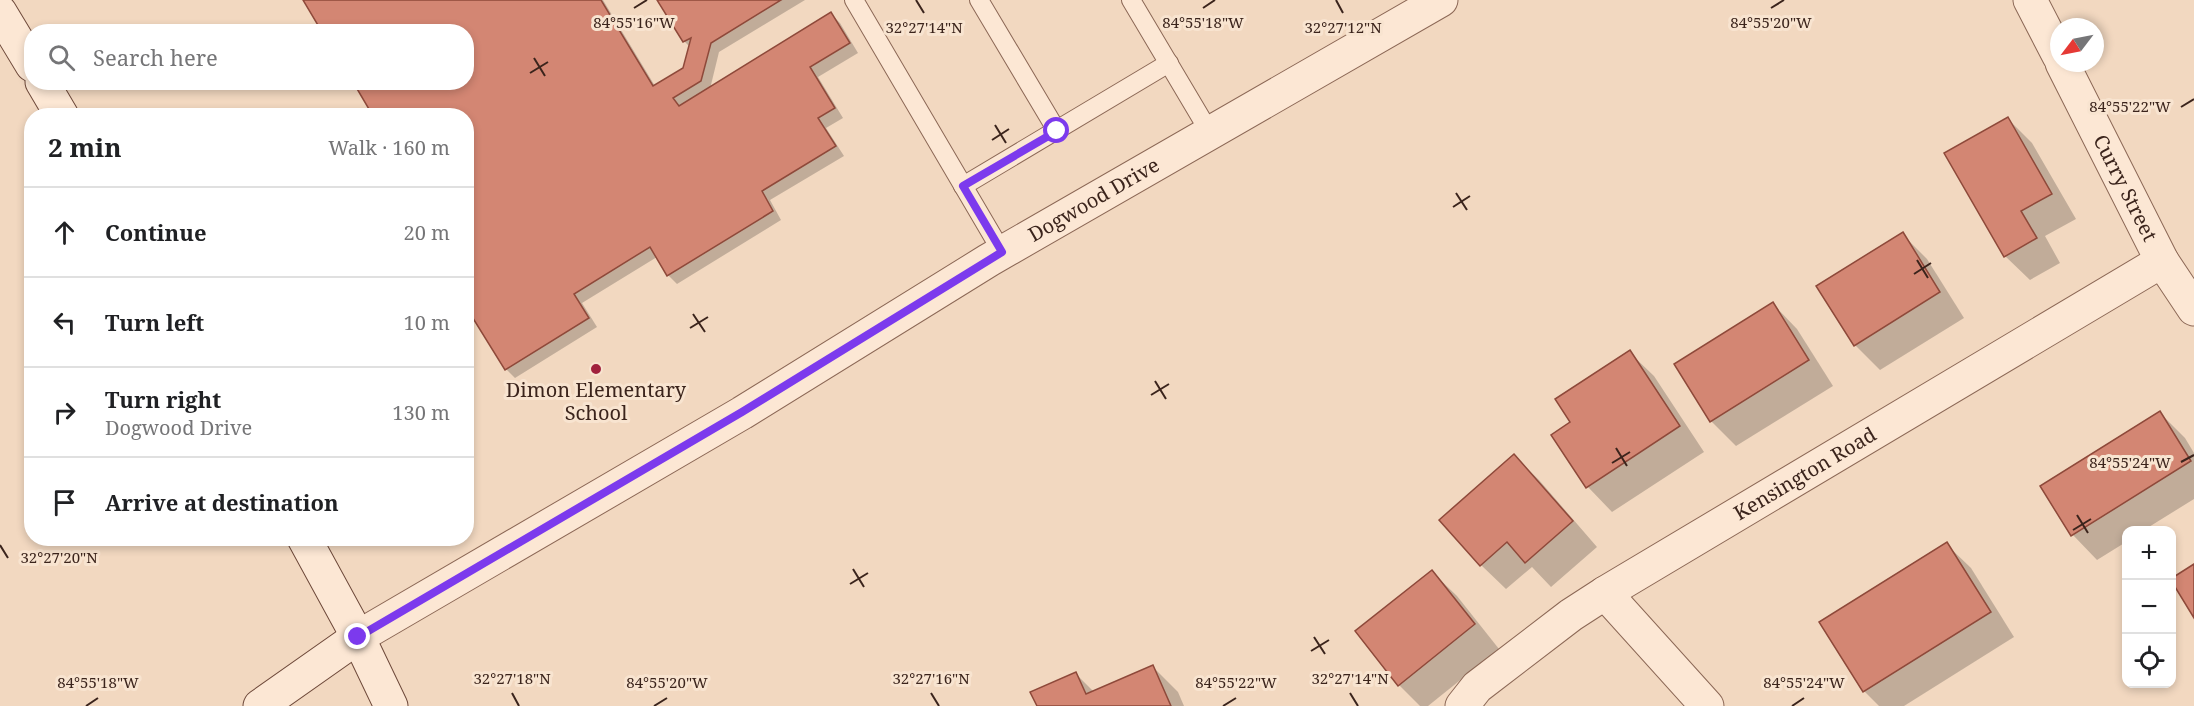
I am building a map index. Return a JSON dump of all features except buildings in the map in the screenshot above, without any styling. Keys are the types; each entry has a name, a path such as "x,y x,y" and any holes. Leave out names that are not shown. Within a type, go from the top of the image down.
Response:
{"street":[{"name":"Dogwood Drive","path":"260,706 358,637 742,412 1002,252 1441,0"},
{"path":"2030,0 2050,39"},
{"path":"0,12 24,52"},
{"name":"Curry Street","path":"2067,72 2162,261 2194,309"},
{"path":"47,90 57,108"},
{"name":"Kensington Road","path":"1462,706 1477,687 1571,615 1605,593 2162,261"},
{"path":"308,546 358,637 391,706"},
{"path":"1605,593 1707,706"}],"lane":[{"path":"854,0 1002,252"},
{"path":"979,0 1057,131"},
{"path":"1131,0 1210,133"},
{"path":"963,186 1169,63"}],"place":[{"name":"Dimon Elementary School","path":"596,369"}],"route":[{"path":"358,637 742,412 1002,252 963,186 1057,131"}]}
